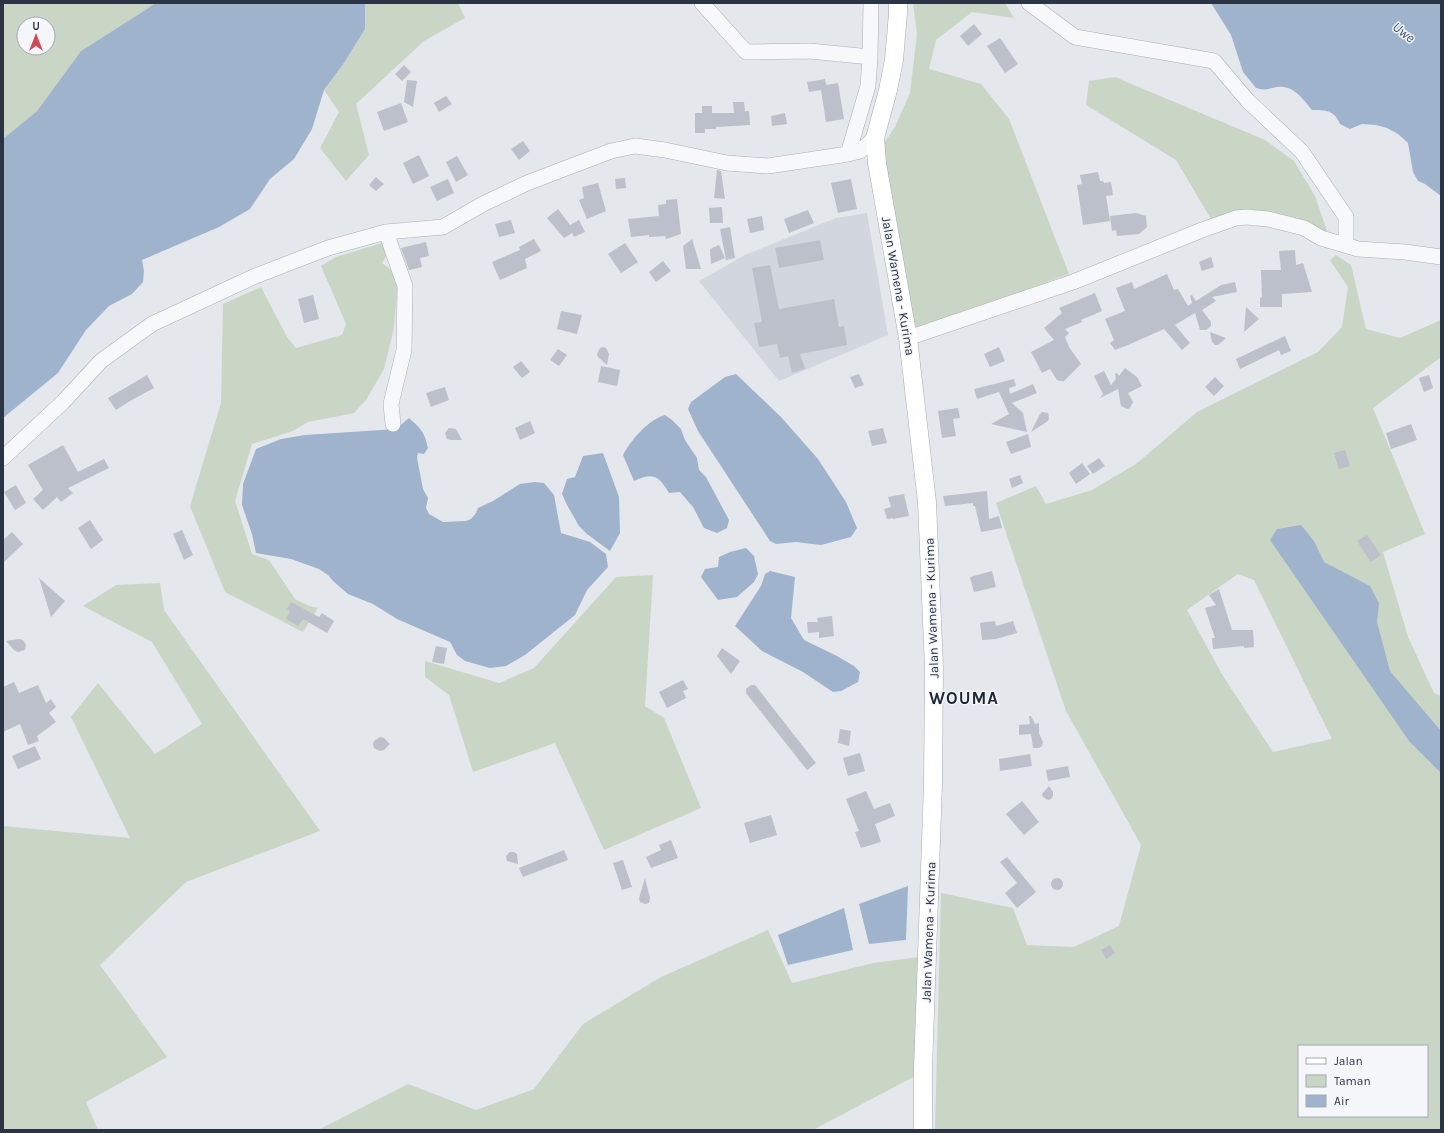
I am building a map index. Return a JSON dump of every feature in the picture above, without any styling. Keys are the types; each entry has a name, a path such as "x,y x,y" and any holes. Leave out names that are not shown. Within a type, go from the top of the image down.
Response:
{"main road":[{"path":"874,138 888,90 894,60 898,8"},
{"name":"Jalan Wamena - Kurima","path":"874,138 908,338 920,426 927,502 934,668 933,784 923,1069 923,1130"}],"street":[{"path":"702,3 746,52 810,51 870,57"},
{"path":"848,154 868,86 872,3"},
{"path":"1029,3 1075,37 1214,61 1248,101 1302,152 1346,217 1346,239 1340,244"},
{"path":"3,458 63,402 101,361 152,324 253,277 328,248 386,232 443,227 483,204 528,183 611,151 635,146 727,162 768,166 860,151 874,138"},
{"path":"908,338 1073,282 1202,230 1236,218 1246,217 1268,220 1304,228 1321,238 1358,249 1439,256"},
{"path":"386,232 405,286 404,350 391,404 393,424"}],"shaded area":[{"path":"867,213 888,335 779,381 699,281 745,255 836,218"}],"green space":[{"path":"3,3 155,3 148,9 81,51 37,111 3,139"},
{"path":"365,3 458,3 465,18 424,41 356,104 369,155 346,181 320,148 339,112 324,90 344,63 365,29"},
{"path":"913,3 1005,3 1014,18 972,12 936,40 929,69 981,84 1009,119 1069,274 912,332 883,145 895,127 910,93 917,34"},
{"path":"1115,77 1265,140 1294,161 1315,196 1328,234 1252,217 1217,229 1176,160 1086,105 1089,81"},
{"path":"395,239 382,263 395,273 397,291 394,328 384,369 366,400 354,413 308,422 293,431 252,444 235,501 252,554 269,560 295,599 309,606 318,608 303,632 225,592 190,506 221,403 223,304 261,287 287,337 296,348 342,335 346,324 321,266 336,257"},
{"path":"1336,255 1351,265 1366,329 1400,338 1441,320 1441,357 1373,408 1425,534 1383,552 1408,637 1434,693 1441,696 1441,1130 935,1130 941,893 1013,908 1027,945 1074,947 1119,926 1141,845 1066,711 996,503 1036,486 1046,504 1092,490 1136,464 1197,412 1318,352 1342,327 1348,287 1330,260","holes":["1238,574 1254,580 1332,739 1273,752 1223,676 1187,610"]},
{"path":"653,575 645,706 664,718 701,808 604,850 555,743 473,772 449,695 425,677 425,661 499,683 534,668 616,577"},
{"path":"160,583 164,610 320,831 186,882 100,965 167,1057 86,1102 98,1130 3,1130 3,826 130,838 71,717 98,683 155,754 202,724 152,642 83,606 116,585"},
{"path":"768,930 792,983 873,963 920,957 917,1075 813,1130 318,1130 408,1084 476,1110 534,1089 583,1024 661,977"}],"water":[{"path":"155,3 365,3 365,29 344,63 324,90 312,129 294,159 270,179 250,209 219,227 142,260 144,271 143,282 132,294 109,306 86,330 58,373 3,418 3,139 37,111 81,51"},
{"name":"Uwe","path":"1211,3 1441,3 1441,196 1425,184 1418,181 1413,172 1408,143 1398,134 1387,128 1376,125 1362,124 1350,129 1340,124 1338,119 1332,113 1321,110 1312,110 1293,90 1283,87 1265,90 1256,88 1243,72 1231,35"},
{"path":"736,374 781,417 818,459 846,502 857,528 851,537 821,545 796,542 776,544 770,541 698,431 688,409 691,402 725,377"},
{"path":"665,415 681,429 685,440 697,458 699,470 706,477 729,520 727,528 717,533 704,528 693,507 680,492 669,493 659,479 651,476 634,481 623,455 631,443 647,425"},
{"path":"409,418 422,431 428,448 424,454 418,453 417,458 423,489 428,498 426,508 429,514 443,522 466,521 471,519 478,508 493,501 520,484 535,482 544,483 554,495 561,533 590,542 606,554 608,567 587,590 575,615 525,655 506,666 490,668 465,661 457,655 450,642 397,619 373,604 348,594 328,575 319,569 291,559 256,553 252,534 242,505 243,484 256,449 281,439 305,435 396,429"},
{"path":"603,453 619,497 620,533 610,551 587,534 579,526 562,494 567,479 575,477 583,456"},
{"path":"1301,525 1314,541 1324,562 1370,586 1379,603 1377,622 1390,671 1441,731 1441,773 1409,741 1270,540 1277,529"},
{"path":"746,548 754,556 758,574 754,582 737,597 718,600 701,577 705,569 718,567 719,557 730,552"},
{"path":"770,571 795,577 791,618 804,640 854,666 860,672 858,682 841,691 833,692 803,672 762,651 735,626 761,586 765,574"},
{"path":"908,886 906,940 869,944 859,904"},
{"path":"844,908 853,950 788,965 778,935"}],"building":[{"path":"974,24 982,34 968,46 960,36"},
{"path":"1000,38 1018,64 1005,73 987,46"},
{"path":"404,65 411,72 402,81 395,74"},
{"path":"825,79 826,85 838,83 844,119 826,122 821,90 809,92 807,82"},
{"path":"407,80 417,81 413,107 404,102"},
{"path":"446,96 452,104 439,112 434,103"},
{"path":"733,102 744,102 745,111 749,111 750,125 716,127 716,129 705,129 705,133 695,133 695,113 702,113 702,106 712,106 712,113 734,113"},
{"path":"401,103 408,122 384,131 377,112"},
{"path":"785,113 787,124 772,126 771,116"},
{"path":"523,141 530,151 519,160 511,149"},
{"path":"419,155 429,176 413,184 403,163"},
{"path":"457,156 468,175 456,182 446,162"},
{"path":"717,170 721,171 725,199 714,198"},
{"path":"1098,172 1100,181 1103,181 1104,183 1111,182 1113,195 1106,196 1110,221 1083,225 1077,185 1082,184 1080,175"},
{"path":"376,177 384,184 376,191 369,185"},
{"path":"625,178 626,188 616,189 615,179"},
{"path":"448,179 454,193 437,201 430,187"},
{"path":"851,179 857,209 838,213 831,183"},
{"path":"598,183 606,211 587,219 579,200 584,198 582,187"},
{"path":"677,199 681,234 666,239 665,236 649,237 649,235 631,237 628,219 659,216 658,205 666,204 666,200"},
{"path":"722,207 723,223 710,223 709,208"},
{"path":"558,209 570,225 579,220 585,232 574,237 572,233 564,238 547,218"},
{"path":"808,210 814,223 789,233 784,219"},
{"path":"1136,213 1146,216 1147,227 1139,234 1117,236 1116,230 1112,231 1110,216"},
{"path":"762,216 764,230 750,233 747,219"},
{"path":"511,220 515,233 499,237 495,224"},
{"path":"730,227 735,258 726,260 720,229"},
{"path":"534,239 541,251 525,259 527,268 500,280 492,262 520,250 519,247"},
{"path":"692,239 701,269 686,269 683,246"},
{"path":"820,240 824,260 779,268 775,248"},
{"path":"426,242 429,256 420,258 422,267 409,270 401,248"},
{"path":"625,243 638,262 621,273 608,254"},
{"path":"719,245 725,258 711,264 710,249"},
{"path":"1295,250 1296,265 1303,263 1312,292 1282,294 1282,307 1260,307 1260,298 1262,297 1261,270 1281,270 1279,251"},
{"path":"1211,257 1214,267 1202,271 1199,262"},
{"path":"663,261 671,271 656,282 649,272"},
{"path":"770,265 779,309 834,299 839,327 844,326 847,345 800,354 805,369 792,373 788,356 780,358 777,344 759,347 754,323 762,322 752,268"},
{"path":"1167,274 1174,290 1178,289 1188,306 1192,303 1190,296 1192,295 1196,301 1221,285 1235,282 1237,292 1212,297 1216,301 1202,310 1211,322 1211,326 1206,330 1200,330 1195,313 1175,325 1190,343 1182,350 1164,329 1115,350 1110,343 1114,340 1105,319 1125,311 1116,288 1132,282 1134,289"},
{"path":"1095,293 1102,311 1065,329 1069,333 1065,337 1069,347 1081,364 1064,381 1057,380 1050,369 1042,373 1031,352 1054,340 1044,328 1062,313 1059,308"},
{"path":"313,295 319,319 304,323 298,299"},
{"path":"1246,307 1259,319 1244,332"},
{"path":"561,311 582,315 577,334 557,329"},
{"path":"1210,332 1226,338 1218,345 1215,345 1212,342"},
{"path":"1285,336 1291,351 1281,355 1279,350 1240,369 1236,359"},
{"path":"999,347 1005,361 990,367 984,354"},
{"path":"600,348 606,348 609,354 607,365 598,357 597,354"},
{"path":"558,349 567,355 559,366 550,360"},
{"path":"521,361 530,372 522,378 513,367"},
{"path":"601,366 620,370 617,386 598,382"},
{"path":"1125,368 1137,377 1142,386 1128,393 1133,402 1130,408 1127,409 1121,406 1118,389 1100,398 1103,394 1094,376 1104,371 1111,385 1116,379 1115,374 1117,373 1119,376"},
{"path":"859,374 864,385 855,388 850,377"},
{"path":"147,375 154,388 116,410 108,398"},
{"path":"1429,375 1433,388 1424,392 1419,378"},
{"path":"1215,377 1224,386 1214,396 1205,387"},
{"path":"1014,379 1016,386 1009,388 1010,394 1033,384 1037,393 1012,403 1023,413 1027,432 991,424 1009,414 999,392 977,399 974,389"},
{"path":"445,387 449,400 431,407 426,393"},
{"path":"958,408 960,418 953,419 956,436 942,438 938,411"},
{"path":"1042,412 1048,413 1048,421 1031,432 1040,414"},
{"path":"530,421 535,433 520,440 515,428"},
{"path":"1411,424 1417,440 1391,449 1386,433"},
{"path":"449,428 456,429 462,440 447,439 445,433"},
{"path":"883,428 887,443 872,446 868,431"},
{"path":"1028,434 1031,447 1011,454 1006,442"},
{"path":"63,445 78,472 104,459 109,468 68,488 73,493 61,502 57,497 43,510 33,499 43,490 28,465"},
{"path":"1345,450 1350,466 1339,469 1334,453"},
{"path":"1099,458 1105,466 1093,474 1087,466"},
{"path":"1082,463 1090,474 1076,484 1069,473"},
{"path":"1020,475 1023,483 1012,488 1009,479"},
{"path":"16,485 26,503 15,510 4,492"},
{"path":"987,491 989,519 999,516 1002,528 981,532 973,503 945,506 943,496"},
{"path":"904,494 909,516 887,519 884,509 891,507 888,497"},
{"path":"90,520 103,540 91,549 78,528"},
{"path":"182,530 193,555 184,560 173,534"},
{"path":"12,532 23,544 3,563 3,540"},
{"path":"1367,535 1381,555 1371,562 1357,541"},
{"path":"992,571 996,587 974,592 970,577"},
{"path":"39,578 65,601 51,617"},
{"path":"1219,589 1232,630 1253,630 1254,647 1244,648 1244,646 1213,649 1212,638 1215,638 1205,608 1216,605 1209,595"},
{"path":"291,602 319,617 322,613 334,621 327,633 303,619 298,626 286,619 290,611 287,609"},
{"path":"832,616 834,636 819,638 819,632 808,633 807,622 818,622 817,618"},
{"path":"995,621 996,626 1013,621 1017,633 996,639 982,640 980,623"},
{"path":"19,639 23,640 26,645 25,650 18,652 14,650 6,641"},
{"path":"436,646 447,648 444,664 432,662"},
{"path":"722,648 740,661 731,674 717,656"},
{"path":"683,680 688,689 683,691 686,698 667,708 659,692"},
{"path":"14,682 19,693 38,685 46,703 51,699 56,707 49,713 56,722 37,736 39,741 28,745 20,724 3,732 3,687"},
{"path":"751,685 755,685 816,763 807,770 746,693 746,689"},
{"path":"1029,716 1031,716 1035,724 1039,723 1039,733 1043,742 1042,746 1039,748 1033,748 1031,734 1019,735 1019,725 1030,724"},
{"path":"840,729 851,731 849,746 838,743"},
{"path":"380,737 384,738 390,744 384,750 380,751 374,748 373,744 374,741"},
{"path":"35,746 41,759 18,769 12,756"},
{"path":"860,753 865,771 848,776 843,758"},
{"path":"1030,754 1032,766 1000,771 999,759"},
{"path":"1068,766 1070,777 1048,781 1046,770"},
{"path":"1049,786 1053,792 1053,796 1048,800 1043,797 1042,794"},
{"path":"866,791 874,809 890,803 895,816 875,824 881,842 861,848 855,832 859,831 846,799"},
{"path":"1022,801 1039,822 1024,835 1006,814"},
{"path":"771,815 777,835 750,843 744,823"},
{"path":"671,840 678,858 651,868 646,857 661,850 659,845"},
{"path":"564,850 568,860 523,877 519,868"},
{"path":"510,852 517,854 518,864 507,861 506,856"},
{"path":"1007,857 1036,892 1017,908 1005,893 1017,883 1000,862"},
{"path":"623,860 632,887 622,890 613,863"},
{"path":"645,878 650,898 649,903 645,904 640,902 639,898"},
{"path":"1059,878 1062,879 1062,889 1055,890 1052,889 1051,882 1052,879"},
{"path":"1110,945 1115,953 1106,959 1101,950"}],"district":[{"name":"WOUMA","path":"964,698"}]}
